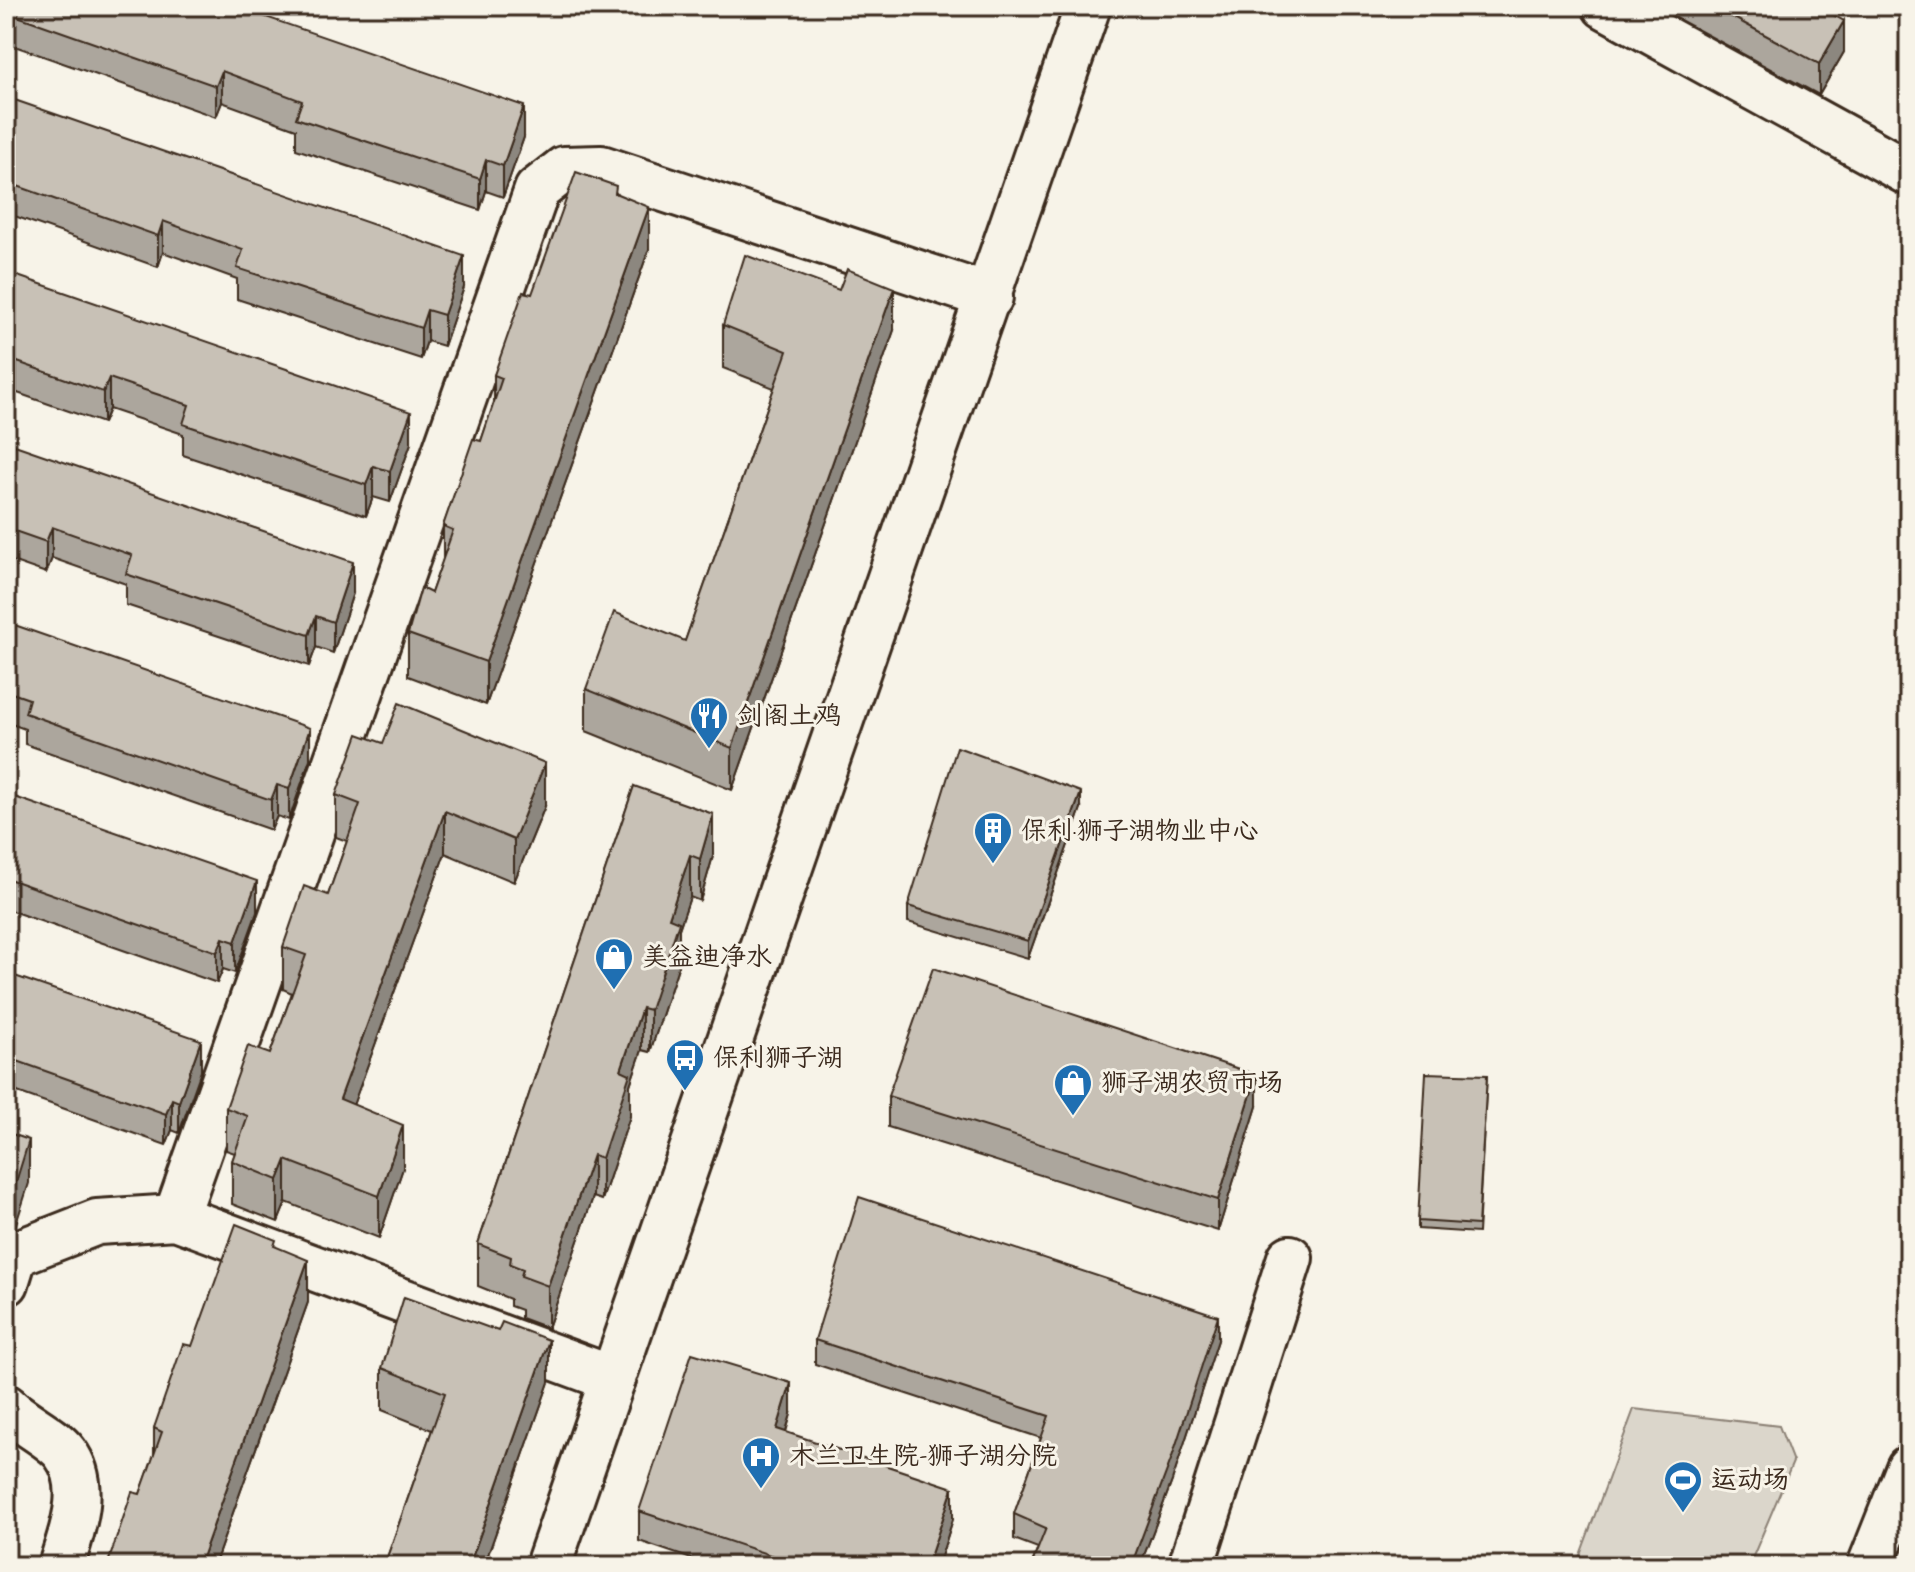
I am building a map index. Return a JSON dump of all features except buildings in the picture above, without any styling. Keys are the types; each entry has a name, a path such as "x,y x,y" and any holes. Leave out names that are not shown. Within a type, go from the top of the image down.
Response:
{"street":[{"path":"548,1566 990,297 1088,6"},
{"path":"1605,6 1909,173"},
{"path":"176,1217 537,190 564,169 601,168 990,297"},
{"path":"6,1283 15,1254 83,1227 97,1222 176,1217 613,1379"},
{"path":"1191,1566 1290,1258"},
{"path":"6,1407 65,1453 79,1490 74,1525 61,1566"},
{"path":"1870,1566 1909,1469"}],"shaded area":[{"name":"运动场","path":"1634,1409 1779,1426 1793,1462 1749,1566 1576,1566"}],"place":[{"name":"剑阁土鸡","path":"709,750"},
{"name":"保利·狮子湖物业中心","path":"993,865"},
{"name":"美益迪净水","path":"614,991"},
{"name":"保利狮子湖","path":"685,1092"},
{"name":"狮子湖农贸市场","path":"1073,1117"},
{"name":"木兰卫生院-狮子湖分院","path":"761,1490"},
{"name":"运动场","path":"1683,1514"}]}
